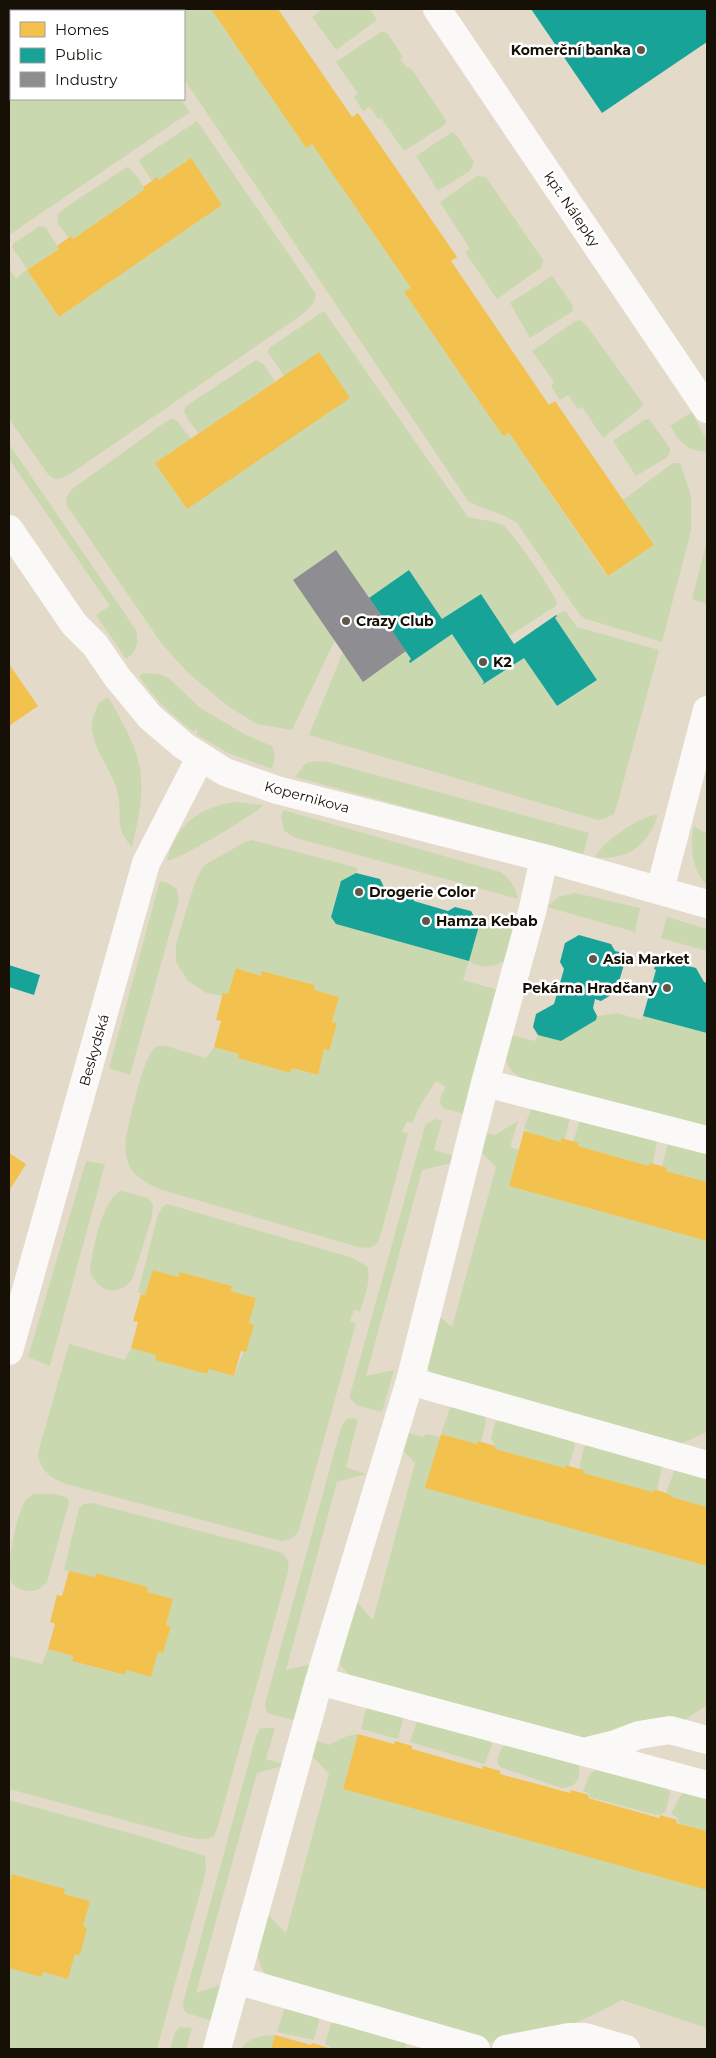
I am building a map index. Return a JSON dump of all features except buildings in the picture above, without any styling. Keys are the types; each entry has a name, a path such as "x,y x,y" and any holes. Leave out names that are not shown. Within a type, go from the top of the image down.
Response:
{"street":[{"name":"kpt. Nálepky","path":"437,9 707,409"},
{"name":"Kopernikova","path":"9,530 74,624 95,645 150,717 200,758 225,772 277,790 544,858 707,904"},
{"path":"660,890 707,710"},
{"name":"Beskydská","path":"9,1351 146,863 200,758"},
{"path":"218,2049 319,1681 410,1381 485,1083 533,908 544,858"},
{"path":"485,1083 707,1140"},
{"path":"410,1381 707,1465"},
{"path":"668,1455 694,1450 707,1443"},
{"path":"319,1681 707,1785"},
{"path":"582,1752 615,1744 639,1735 670,1730 707,1740"},
{"path":"236,1980 476,2049"},
{"path":"506,2049 543,2040 569,2036 585,2036 626,2049"}],"green space":[{"path":"211,9 306,148 312,144 411,288 405,293 503,436 509,433 607,576 654,545 623,500 673,463 680,463 691,495 691,531 662,642 586,619 580,615 517,523 468,501 185,80 185,10 138,10"},
{"path":"323,9 370,9 377,20 336,50 312,17"},
{"path":"382,31 388,34 403,57 400,59 407,68 410,67 446,120 443,126 404,151 381,118 378,119 370,107 363,111 354,97 358,94 336,62"},
{"path":"9,72 10,100 182,100 190,112 9,235"},
{"path":"197,121 316,294 315,300 303,314 70,474 54,479 47,473 9,419 9,269 16,279 27,269 12,247 14,243 40,226 46,228 59,249 27,270 59,317 222,205 191,158 159,180 157,178 152,181 139,161"},
{"path":"452,132 457,136 474,162 470,171 438,191 416,156"},
{"path":"127,167 138,177 144,190 73,239 71,236 69,238 58,224 57,215 66,207"},
{"path":"477,176 486,177 543,260 542,267 497,299 465,252 470,249 440,202"},
{"path":"552,276 572,304 573,311 530,338 510,303"},
{"path":"324,311 468,517 503,525 541,575 557,603 556,606 509,636 482,595 484,592 442,619 410,571 411,569 369,598 335,640 292,730 257,724 229,707 188,673 162,644 67,506 66,498 72,489 168,420 173,419 179,423 191,439 155,463 187,508 319,352 284,376 268,352 269,348"},
{"path":"580,320 587,326 644,405 603,438 582,407 578,409 568,395 560,400 551,386 554,382 532,351 574,322"},
{"path":"256,360 263,364 275,381 199,434 187,418 184,411 186,406"},
{"path":"692,412 707,441 707,452 684,445 670,426"},
{"path":"649,419 670,448 670,453 666,458 636,476 613,441 644,420"},
{"path":"9,444 136,630 136,646 133,653 126,659 96,615 110,606 9,459"},
{"path":"707,541 707,604 692,599"},
{"path":"565,611 577,627 659,650 614,814 606,818 598,820 309,735 343,652 363,681 406,651 411,659 410,662 452,634 484,682 482,685 524,658 556,705 555,708 599,679 596,679 555,618 557,617 556,615"},
{"path":"144,673 159,674 170,679 200,708 246,735 272,746 275,755 272,769 226,752 196,734 198,731 195,730 194,732 151,692 139,676"},
{"path":"108,697 129,736 140,769 140,803 132,847 120,826 117,789 97,749 92,732 93,719 99,703"},
{"path":"316,761 328,762 589,833 583,855 295,777 306,763"},
{"path":"235,802 263,805 217,836 167,861 176,837 191,820 210,808"},
{"path":"283,810 500,872 512,884 518,899 296,838 284,831 281,818"},
{"path":"658,815 648,835 635,849 627,854 607,858 595,857 606,844 621,832 638,821"},
{"path":"694,826 707,834 707,885 698,872 693,857"},
{"path":"252,840 358,868 356,873 341,881 331,916 336,924 469,961 463,980 498,990 464,1114 442,1107 440,1100 446,1087 436,1081 421,1104 412,1123 407,1121 402,1132 408,1133 380,1237 372,1247 358,1247 162,1190 138,1176 132,1170 126,1156 126,1136 141,1075 156,1046 166,1046 206,1058 214,1047 239,1054 238,1058 290,1073 292,1068 317,1075 324,1049 329,1050 332,1022 339,997 314,990 315,985 263,971 261,976 236,968 228,994 224,993 223,996 206,993 188,981 176,962 176,944 194,885 202,868 245,842"},
{"path":"160,881 168,883 177,889 179,900 130,1075 109,1068"},
{"path":"575,893 640,908 635,932 547,907 558,897"},
{"path":"667,917 707,929 707,951 661,938"},
{"path":"499,919 516,922 504,962 486,966 469,961 479,926"},
{"path":"617,1013 641,1020 643,1016 707,1033 707,1131 526,1081 509,1067 506,1056 507,1034 535,1041 538,1035 561,1041 596,1020 597,1016"},
{"path":"534,1103 570,1117 565,1139 562,1139 561,1142 527,1132 524,1129"},
{"path":"435,1119 442,1121 434,1150 454,1156 452,1163 422,1170 366,1376 394,1370 382,1412 356,1405 350,1398 350,1395 425,1126"},
{"path":"580,1120 657,1141 653,1164 650,1163 649,1166 578,1146 579,1143 573,1142"},
{"path":"518,1121 510,1147 519,1150 509,1186 707,1241 707,1432 678,1445 432,1375 427,1367 433,1311 452,1327 496,1167 477,1148 481,1132 495,1135"},
{"path":"670,1142 707,1149 707,1182 666,1171 667,1168 662,1166"},
{"path":"86,1161 105,1164 50,1366 28,1357"},
{"path":"122,1191 148,1198 153,1205 152,1217 133,1278 122,1288 109,1290 98,1284 90,1271 93,1251 104,1213 115,1195"},
{"path":"167,1204 350,1257 367,1266 369,1277 367,1288 360,1311 354,1310 350,1321 356,1323 299,1530 290,1539 281,1541 70,1485 58,1481 48,1474 39,1460 38,1453 69,1344 125,1360 131,1348 156,1355 155,1360 207,1374 209,1369 234,1376 254,1325 249,1323 256,1298 231,1291 232,1286 180,1272 178,1277 153,1270 145,1295 138,1292 158,1215 162,1207"},
{"path":"451,1405 485,1415 486,1421 481,1442 478,1441 477,1444 441,1434"},
{"path":"353,1418 358,1420 346,1467 366,1474 337,1482 286,1670 312,1664 297,1721 267,1713 265,1704 341,1428 346,1419"},
{"path":"501,1420 572,1438 575,1445 569,1466 565,1468 495,1449 491,1439 495,1422"},
{"path":"399,1430 422,1437 427,1434 440,1437 426,1488 707,1566 707,1705 686,1719 588,1742 355,1680 341,1665 339,1659 340,1642 354,1599 373,1620 415,1463 396,1443"},
{"path":"589,1444 662,1466 657,1490 653,1492 583,1473 584,1470 579,1469 584,1447"},
{"path":"675,1469 707,1475 707,1507 671,1497 671,1495 666,1493"},
{"path":"34,1494 52,1494 67,1497 69,1502 47,1582 35,1591 26,1591 12,1584 10,1566 12,1542 18,1518 25,1501"},
{"path":"92,1503 277,1551 283,1554 288,1562 288,1572 218,1826 214,1836 210,1838 187,1837 9,1789 9,1656 42,1664 48,1649 73,1656 72,1661 124,1675 126,1670 151,1677 158,1652 163,1653 171,1626 166,1625 173,1599 147,1592 148,1587 96,1573 95,1577 64,1570 79,1508 84,1504"},
{"path":"367,1705 404,1715 398,1739 361,1729"},
{"path":"417,1721 486,1736 492,1744 485,1764 410,1742"},
{"path":"275,1728 266,1759 286,1765 257,1773 196,1993 226,1983 215,2022 187,2013 184,2010 183,2003 256,1736 260,1729"},
{"path":"358,1734 343,1789 707,1890 707,2028 622,2000 567,2026 528,2038 488,2042 468,2041 265,1974 258,1958 258,1944 267,1914 286,1933 329,1774 311,1755 315,1740 329,1745 347,1736"},
{"path":"510,1745 578,1764 579,1778 574,1784 561,1788 500,1767 498,1762 499,1754 504,1746"},
{"path":"597,1769 668,1789 670,1793 665,1813 656,1815 589,1797 590,1794 583,1791 590,1774"},
{"path":"684,1792 707,1798 707,1831 678,1823 678,1818 671,1814"},
{"path":"9,1800 144,1837 205,1856 206,1871 157,2049 9,2049 9,1968 41,1976 43,1972 68,1979 75,1954 80,1954 87,1928 83,1926 89,1901 64,1894 65,1889 13,1874 11,1879 9,1879"},
{"path":"285,2007 318,2015 319,2020 314,2040 277,2032"},
{"path":"331,2024 407,2039 405,2049 329,2049 330,2047 325,2044"},
{"path":"180,2027 192,2028 186,2049 170,2049 175,2032"},
{"path":"275,2035 271,2049 241,2049 248,2042 256,2038"}],"place":[{"name":"Komerční banka","path":"641,50"},
{"name":"Crazy Club","path":"346,621"},
{"name":"K2","path":"483,662"},
{"name":"Drogerie Color","path":"359,892"},
{"name":"Hamza Kebab","path":"426,921"},
{"name":"Asia Market","path":"593,959"},
{"name":"Pekárna Hradčany","path":"667,988"}]}
